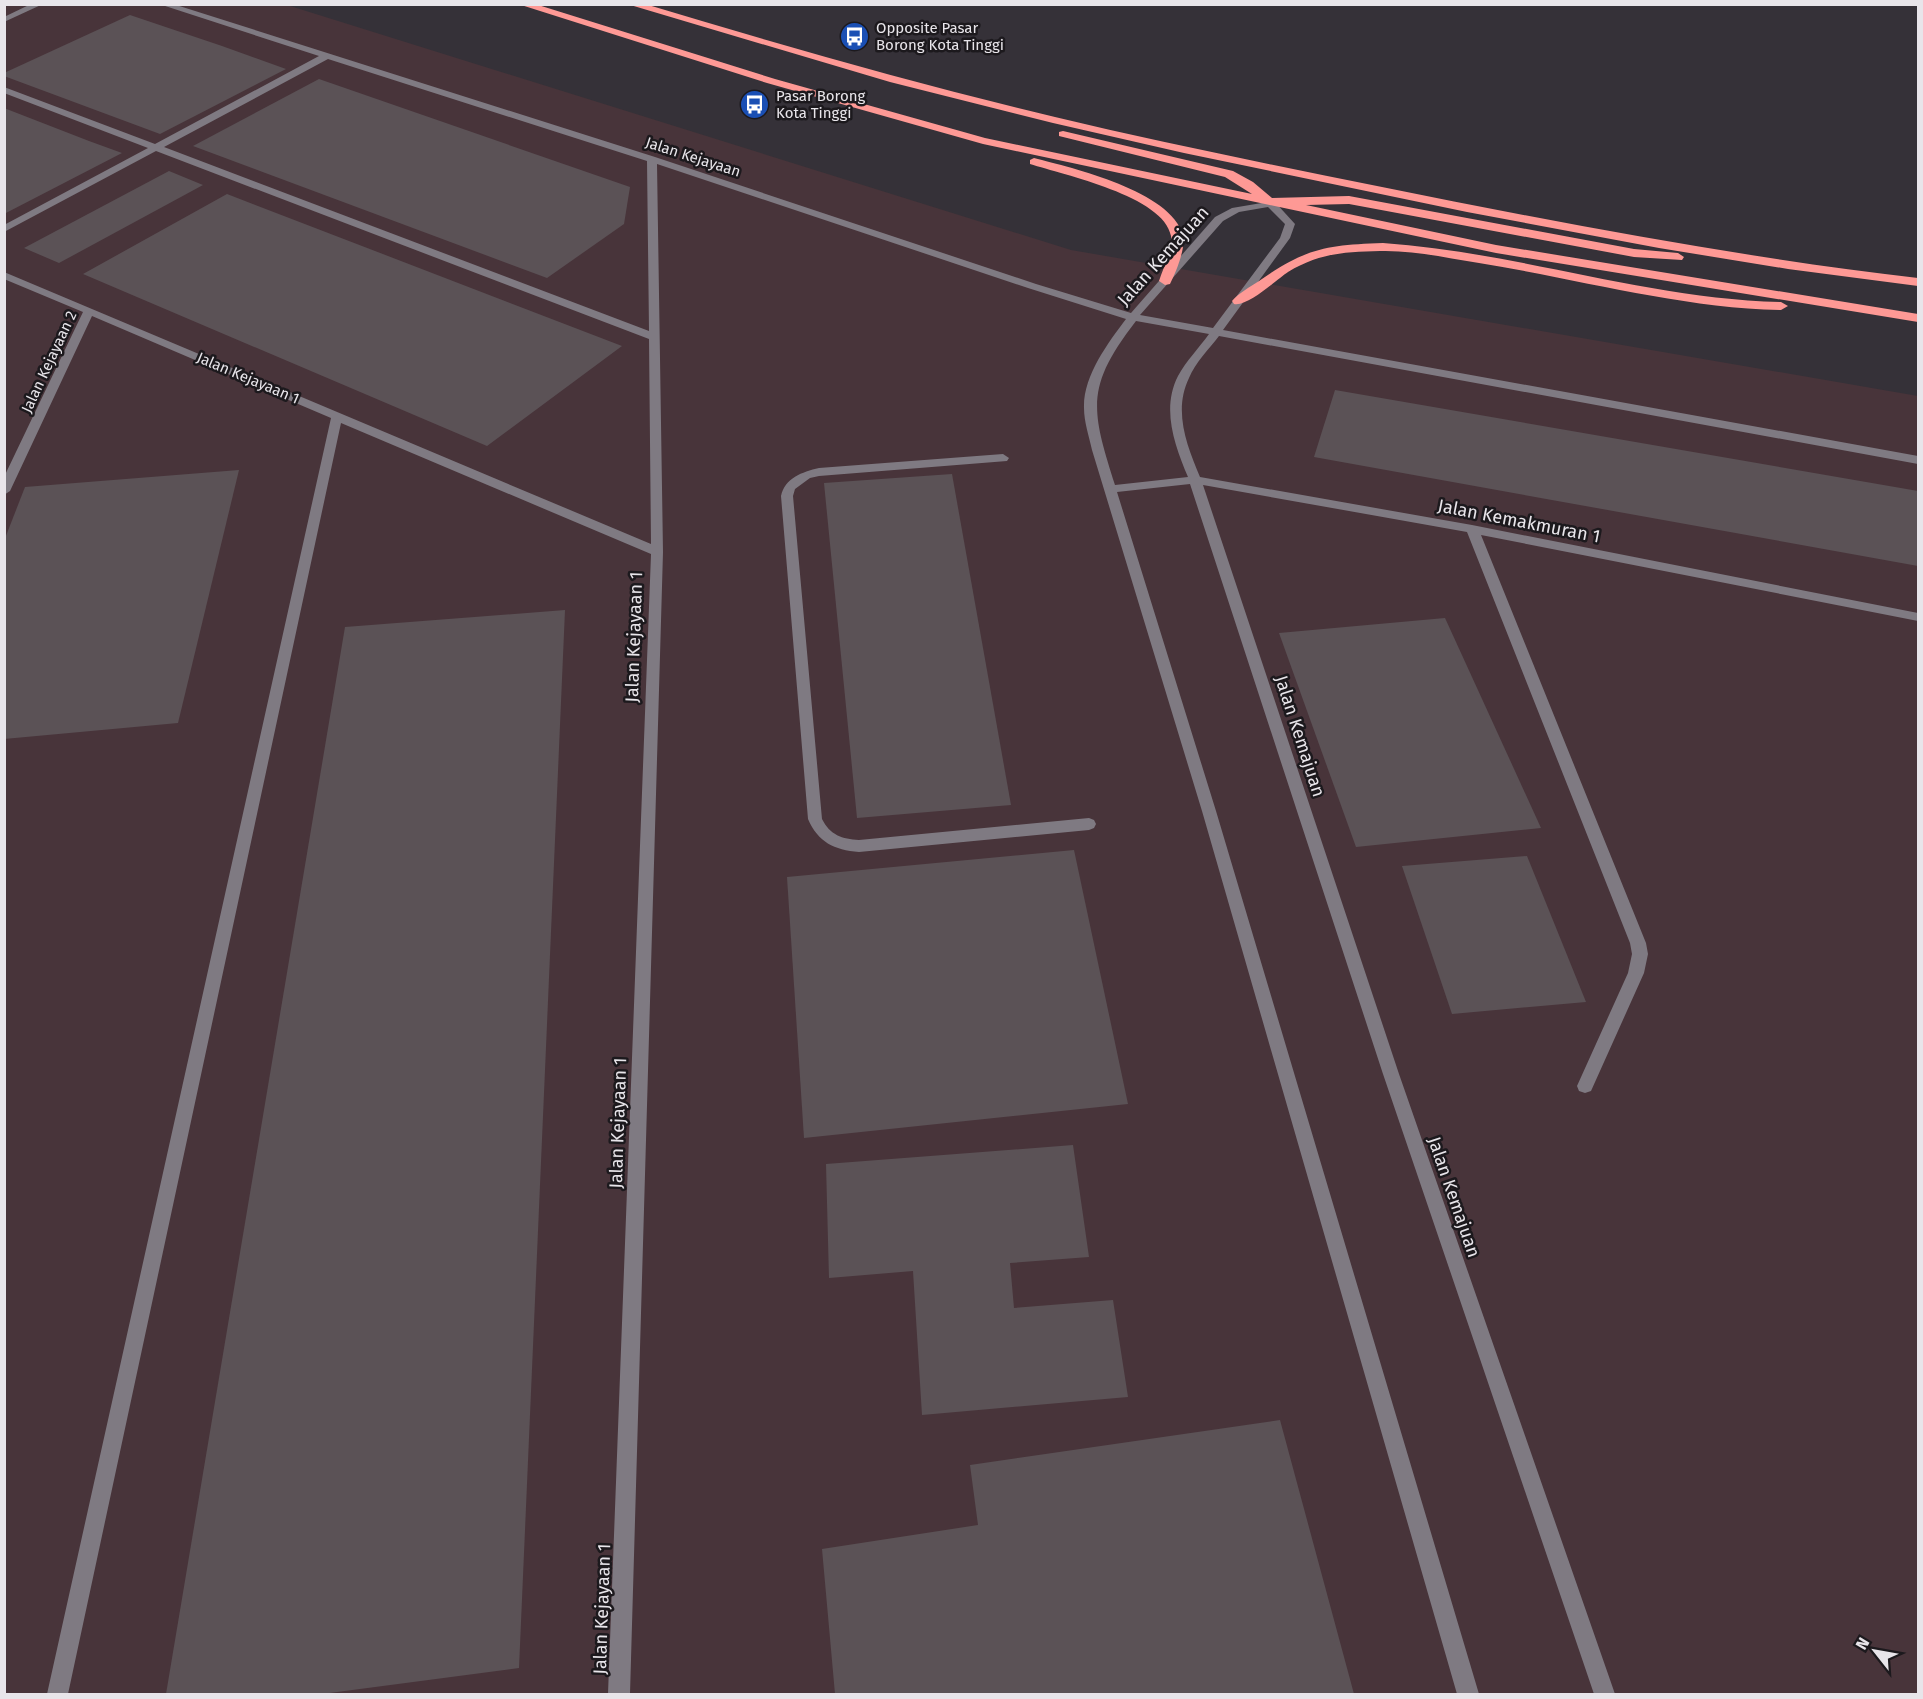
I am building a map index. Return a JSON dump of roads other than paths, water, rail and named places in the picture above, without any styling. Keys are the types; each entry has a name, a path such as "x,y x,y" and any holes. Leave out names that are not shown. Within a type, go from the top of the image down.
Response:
{"highway":[{"path":"523,4 771,81 983,141 1496,249 1839,307 1918,318"},
{"path":"632,4 812,57 1055,120 1527,220 1828,273"},
{"path":"812,57 915,96 1113,148 1229,174 1249,184 1269,203 1321,199 1349,200 1634,253 1918,282"},
{"path":"983,141 1029,160 1144,198 1163,211 1174,225 1178,238 1165,281"},
{"path":"1239,302 1284,269 1310,256 1332,249 1383,247 1415,249 1491,261 1734,305 1839,307"}],"street":[{"path":"4,20 39,4"},
{"name":"Jalan Kejayaan","path":"163,4 652,159 1032,286 1133,317 1214,332"},
{"path":"4,229 327,56"},
{"path":"4,90 654,337"},
{"name":"Jalan Kejayaan 1","path":"619,1695 657,552 652,159"},
{"name":"Jalan Kemajuan","path":"1468,1695 1213,822 1098,450 1089,401 1095,378 1108,352 1133,317 1219,219 1236,210 1269,203 1290,224 1285,238 1183,377 1175,399 1174,418 1179,442 1195,480 1390,1074 1605,1695"},
{"name":"Jalan Kejayaan 1","path":"4,275 657,552"},
{"name":"Jalan Kejayaan 2","path":"4,491 89,310"},
{"path":"1214,332 1918,460"},
{"path":"57,1695 337,416"},
{"path":"1003,458 819,472 806,475 789,487 787,496 815,819 819,830 829,840 843,845 859,846 1089,824"},
{"name":"Jalan Kemakmuran 1","path":"1111,489 1195,480 1472,529 1918,617"},
{"path":"1472,529 1638,943 1640,954 1636,974 1585,1086"}],"place":[{"name":"Opposite Pasar Borong Kota Tinggi","path":"855,37"},
{"name":"Pasar Borong Kota Tinggi","path":"755,105"}]}
